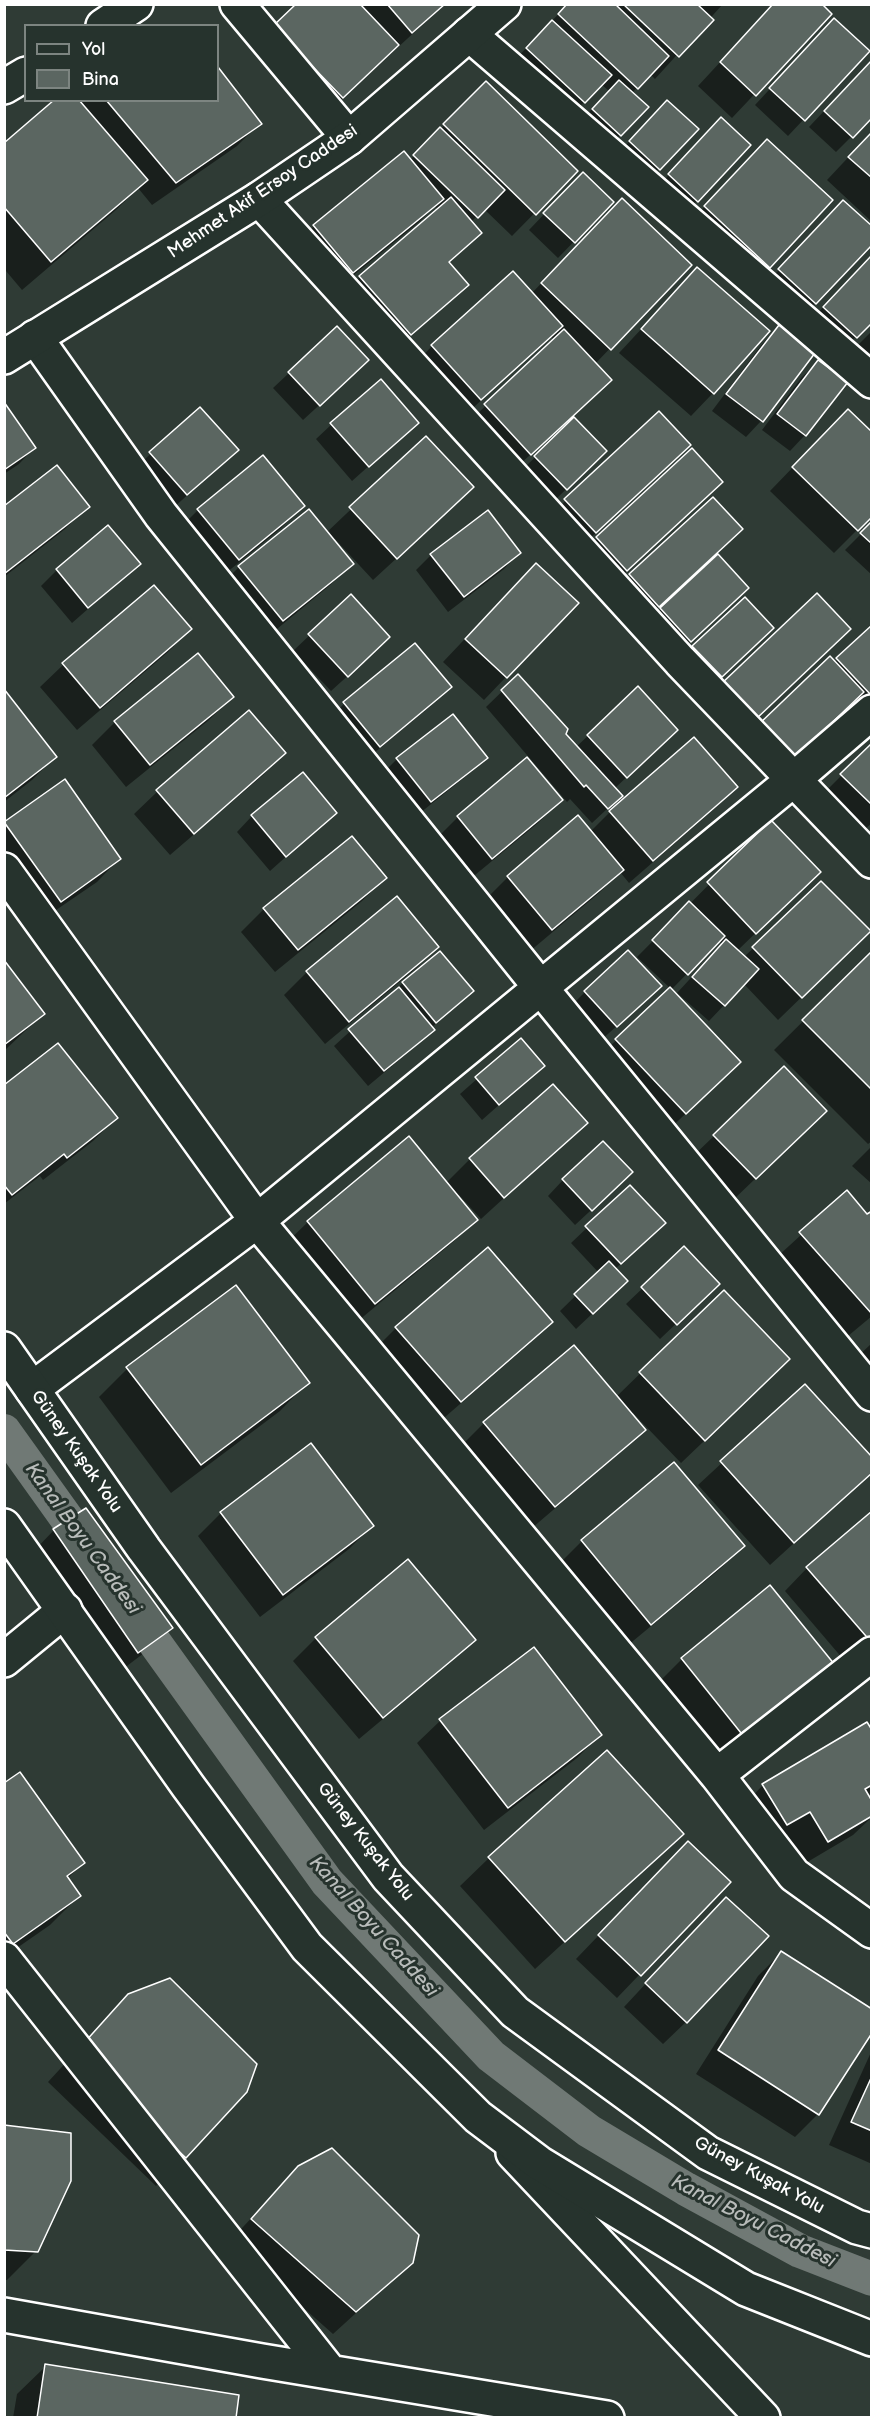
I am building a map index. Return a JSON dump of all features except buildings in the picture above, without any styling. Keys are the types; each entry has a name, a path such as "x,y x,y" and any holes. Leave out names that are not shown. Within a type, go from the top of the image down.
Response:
{"street":[{"path":"106,24 136,4"},
{"path":"237,4 349,138"},
{"name":"Mehmet Akif Ersoy Caddesi","path":"4,357 259,199 349,138 504,4"},
{"path":"469,34 872,381"},
{"path":"4,87 24,75"},
{"path":"259,199 680,661 872,861"},
{"path":"35,337 161,515 540,987 872,1394"},
{"path":"32,1389 257,1221 793,780 872,712"},
{"path":"4,870 257,1221 717,1774 794,1875 872,1931"},
{"name":"Güney Kuşak Yolu","path":"4,1349 144,1550 388,1876 515,2012 708,2154 857,2227 872,2231"},
{"path":"4,1526 188,1786 308,1947 478,2116 763,2418"},
{"path":"4,1660 65,1610"},
{"path":"717,1774 872,1654"},
{"path":"4,1959 330,2372"},
{"path":"478,2116 539,2163 746,2289 872,2339"},
{"path":"4,2315 607,2418"}],"waterway":[{"name":"Kanal Boyu Caddesi","path":"4,1431 95,1558"},
{"name":"Kanal Boyu Caddesi","path":"127,1604 327,1882 491,2056 589,2131 686,2189 800,2251 872,2279"}]}
